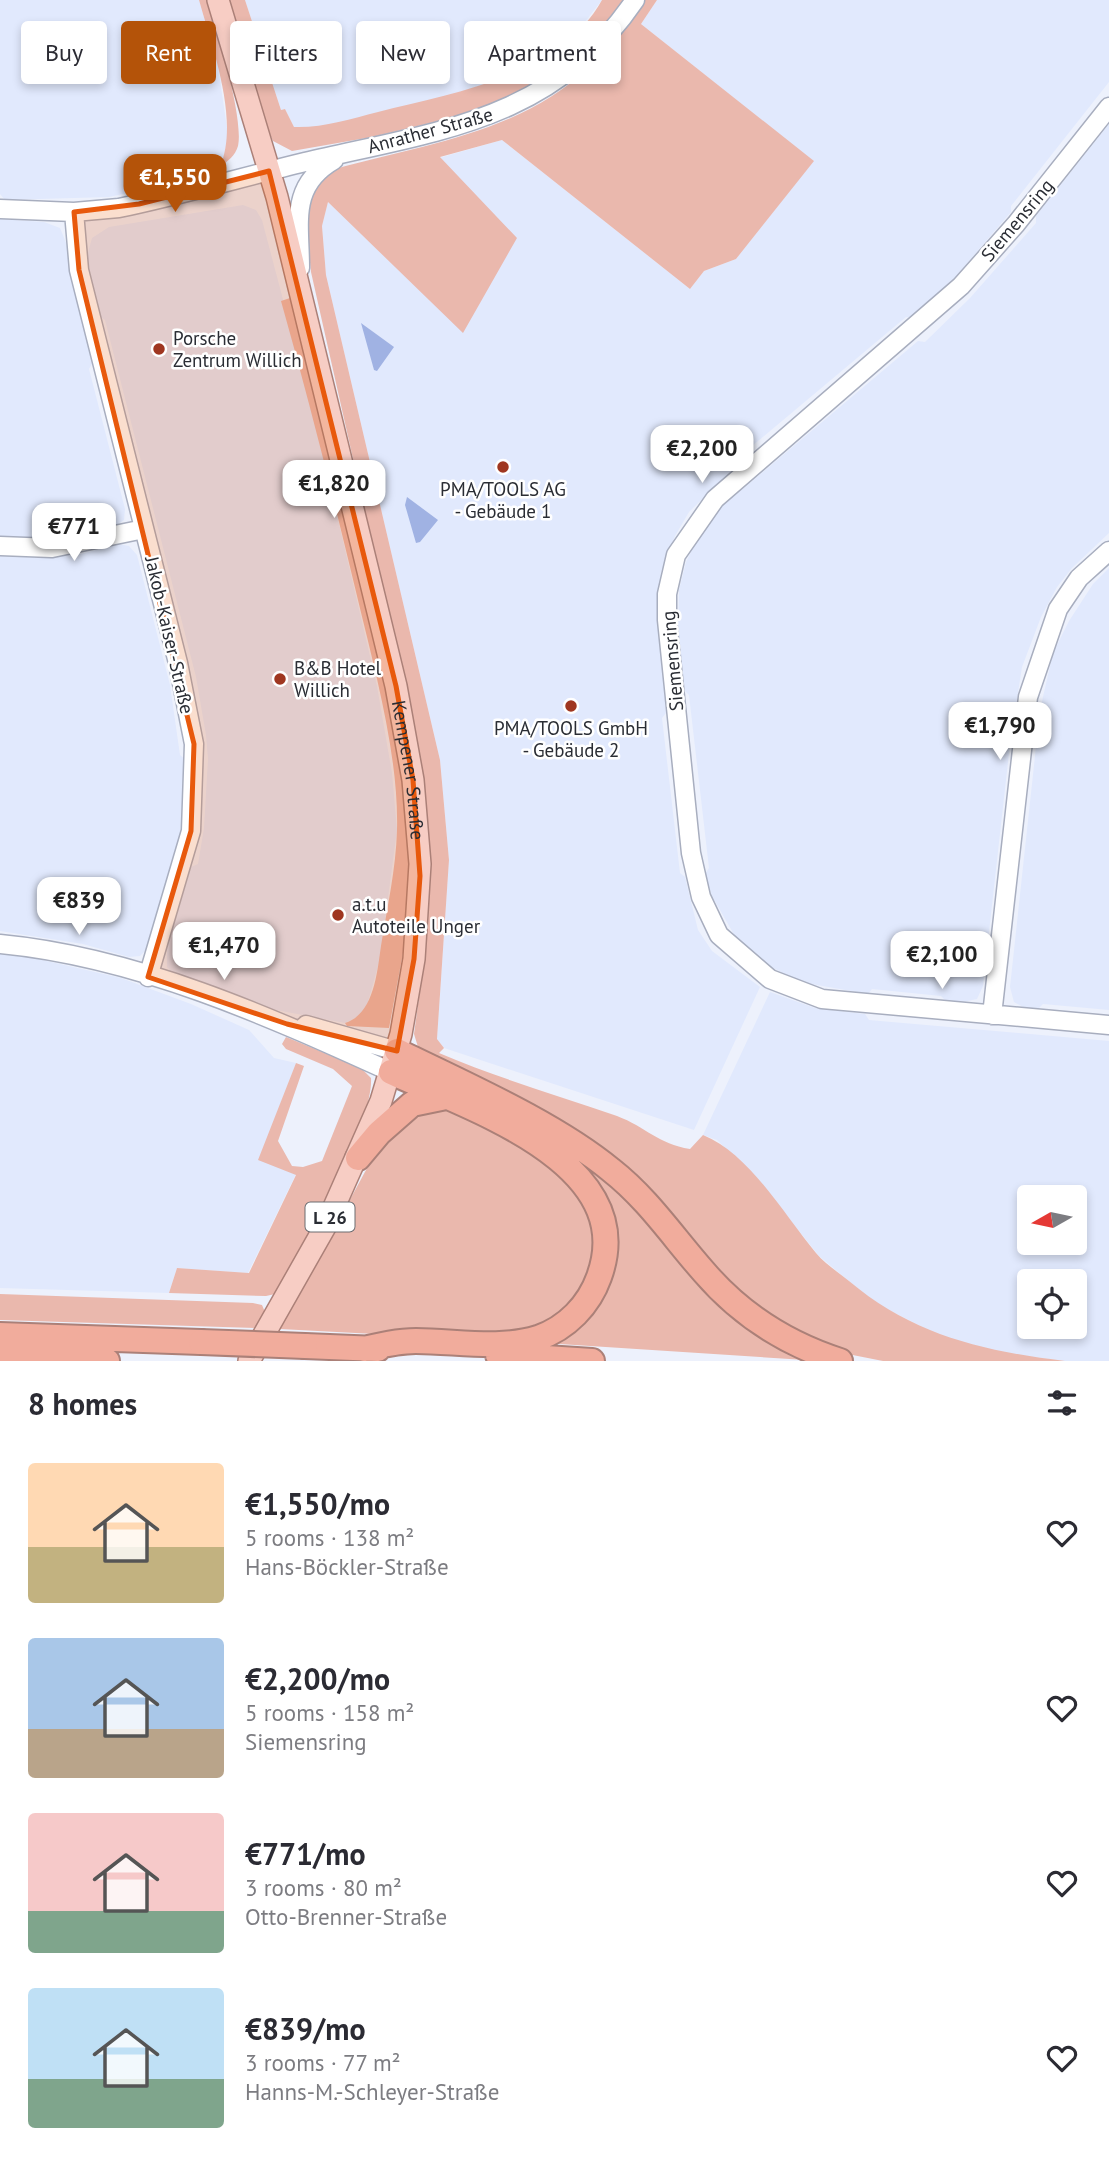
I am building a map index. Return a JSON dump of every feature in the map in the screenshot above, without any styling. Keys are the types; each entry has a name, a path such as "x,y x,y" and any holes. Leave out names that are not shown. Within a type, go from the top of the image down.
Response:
{"highway":[{"path":"364,1349 403,1341 497,1343 537,1338 557,1329 578,1313 595,1287 602,1268 605,1247 601,1213 590,1191 571,1167 541,1146 446,1097 394,1062"},
{"path":"394,1062 565,1138 597,1159 649,1205 709,1279 742,1309 785,1338 840,1361"},
{"path":"358,1158 379,1133 412,1104 446,1097"},
{"path":"0,1335 305,1346 592,1361"},
{"path":"0,1357 107,1361"}],"main road":[{"name":"Kempener Straße","path":"218,0 269,171 396,686 412,780 420,876 414,959 394,1062 358,1158 319,1238 249,1361"}],"street":[{"name":"Anrather Straße","path":"0,209 74,212 139,204 485,117 544,90 598,49 635,0"},
{"name":"Siemensring","path":"1109,107 1016,223 961,286 715,499 676,555 667,594 670,663 691,853 701,897 719,935 770,979 822,999 1109,1025"},
{"path":"300,292 301,195 316,173 349,152"},
{"name":"Jakob-Kaiser-Straße","path":"74,212 79,270 178,663 195,753 191,831 148,976"},
{"path":"0,546 52,548 145,529"},
{"path":"992,1015 1028,697 1058,609 1079,578 1109,551"},
{"path":"0,944 66,954 148,976 287,1024 341,1033 394,1062"}],"highlighted area":[{"path":"269,171 396,686 413,780 420,876 414,959 397,1051 287,1024 148,977 191,831 194,744 79,270 74,212 139,204"}],"shaded area":[{"path":"0,0 199,0 205,21 121,21 121,84 216,84 216,59 227,128 227,150 220,167 178,182 109,197 5,200 0,194"},
{"path":"199,0 209,0 215,21 205,21"},
{"path":"227,0 245,0 252,21 234,21"},
{"path":"245,0 602,0 586,21 464,21 464,84 484,84 457,94 335,124 306,128 294,127 285,109 281,110 272,84 342,84 342,21 252,21"},
{"path":"602,0 628,0 610,21 587,21"},
{"path":"643,0 657,0 641,24 814,161 736,259 704,271 690,289 502,140 440,157 517,238 463,333 328,202 322,226 326,275 440,760 449,860 437,1039 444,1048 439,1053 617,1116 679,1147 690,1149 703,1135 736,1156 765,1187 820,1257 873,1300 898,1315 950,1338 1006,1352 1065,1361 883,1361 817,1348 747,1306 606,1154 424,1054 418,1047 414,1034 426,946 429,845 402,676 311,272 305,215 312,185 335,169 475,132 528,110 569,84 621,84 621,31"},
{"path":"657,0 1109,0 1109,82 1011,206 1011,212 957,275 914,318 906,317 733,462 733,469 689,512 675,536 661,572 657,612 666,713 662,718 680,873 685,877 698,930 712,951 760,987 694,1130 444,1048 437,1039 449,860 440,760 326,275 322,226 328,202 463,332 439,158 502,140 690,289 704,271 736,259 813,161 641,24","holes":["363,324 392,347 374,370"]},
{"path":"216,26 229,74 239,133 238,146 233,155 220,167 227,128 226,106 217,61"},
{"path":"253,84 272,84 281,110 285,109 294,127 347,120 483,84 533,84 511,97 459,116 372,137 292,151 273,141"},
{"path":"1109,124 1109,533 1072,568 1057,587 1041,617 1022,667 1010,744 983,986 977,999 963,1002 946,1001 941,996 872,989 868,994 800,982 758,960 736,938 712,896 705,874 709,868 689,695 685,691 678,630 679,590 686,562 698,537 719,509 918,341 925,342 970,298 1036,223 1036,216"},
{"path":"243,205 256,210 262,220 313,413 377,686 392,773 397,830 380,959 366,1009 362,1015 345,1023 276,1010 177,978 167,967 167,949 191,867 198,864 204,828 208,759 206,735 196,677 105,320 99,316 87,256 92,238 109,227"},
{"path":"0,219 44,222 60,228 67,245 71,278 93,362 89,369 125,509 124,520 114,527 50,539 0,538"},
{"path":"293,297 398,735 409,831 408,886 405,942 389,1028 347,1026 345,1023 362,1011 375,980 395,859 397,802 390,744 378,685 321,450 281,301"},
{"path":"119,544 129,546 137,555 170,685 180,755 186,760 180,838 168,887 148,948 140,956 129,957 83,944 0,931 0,556 80,554"},
{"path":"1109,568 1109,1010 1043,1004 1038,1009 1025,1008 1014,1002 1010,987 1040,710 1053,653 1069,621 1093,584"},
{"path":"0,954 34,958 121,978 191,1004 249,1030 274,1058 296,1063 259,1159 296,1174 248,1273 177,1268 169,1293 0,1288"},
{"path":"770,992 815,1008 865,1014 869,1020 1109,1041 1109,1361 1065,1361 1008,1354 946,1339 875,1303 819,1256 759,1181 717,1140 703,1135"},
{"path":"286,1037 361,1068 371,1078 369,1099 349,1154 275,1294 169,1293 177,1268 249,1273 296,1175 258,1160 296,1063 304,1066 278,1141 292,1166 303,1167 322,1161 352,1086 333,1069 286,1049 282,1044"},
{"path":"464,1094 612,1177 708,1283 821,1361 544,1343 583,1313 598,1199"},
{"path":"455,1109 558,1168 594,1221 597,1256 587,1284 566,1312 543,1328 469,1339 280,1329 383,1142 410,1110"},
{"path":"0,1294 253,1303 262,1305 265,1312 255,1328 0,1320"}],"water":[{"path":"361,323 394,347 377,371 374,370"},
{"path":"407,497 438,520 420,542 416,543 405,505"}],"place":[{"name":"Porsche Zentrum Willich","path":"159,349"},
{"name":"PMA/TOOLS AG - Gebäude 1","path":"503,467"},
{"name":"B&B Hotel Willich","path":"280,679"},
{"name":"PMA/TOOLS GmbH - Gebäude 2","path":"571,706"},
{"name":"a.t.u Autoteile Unger","path":"338,915"}]}
